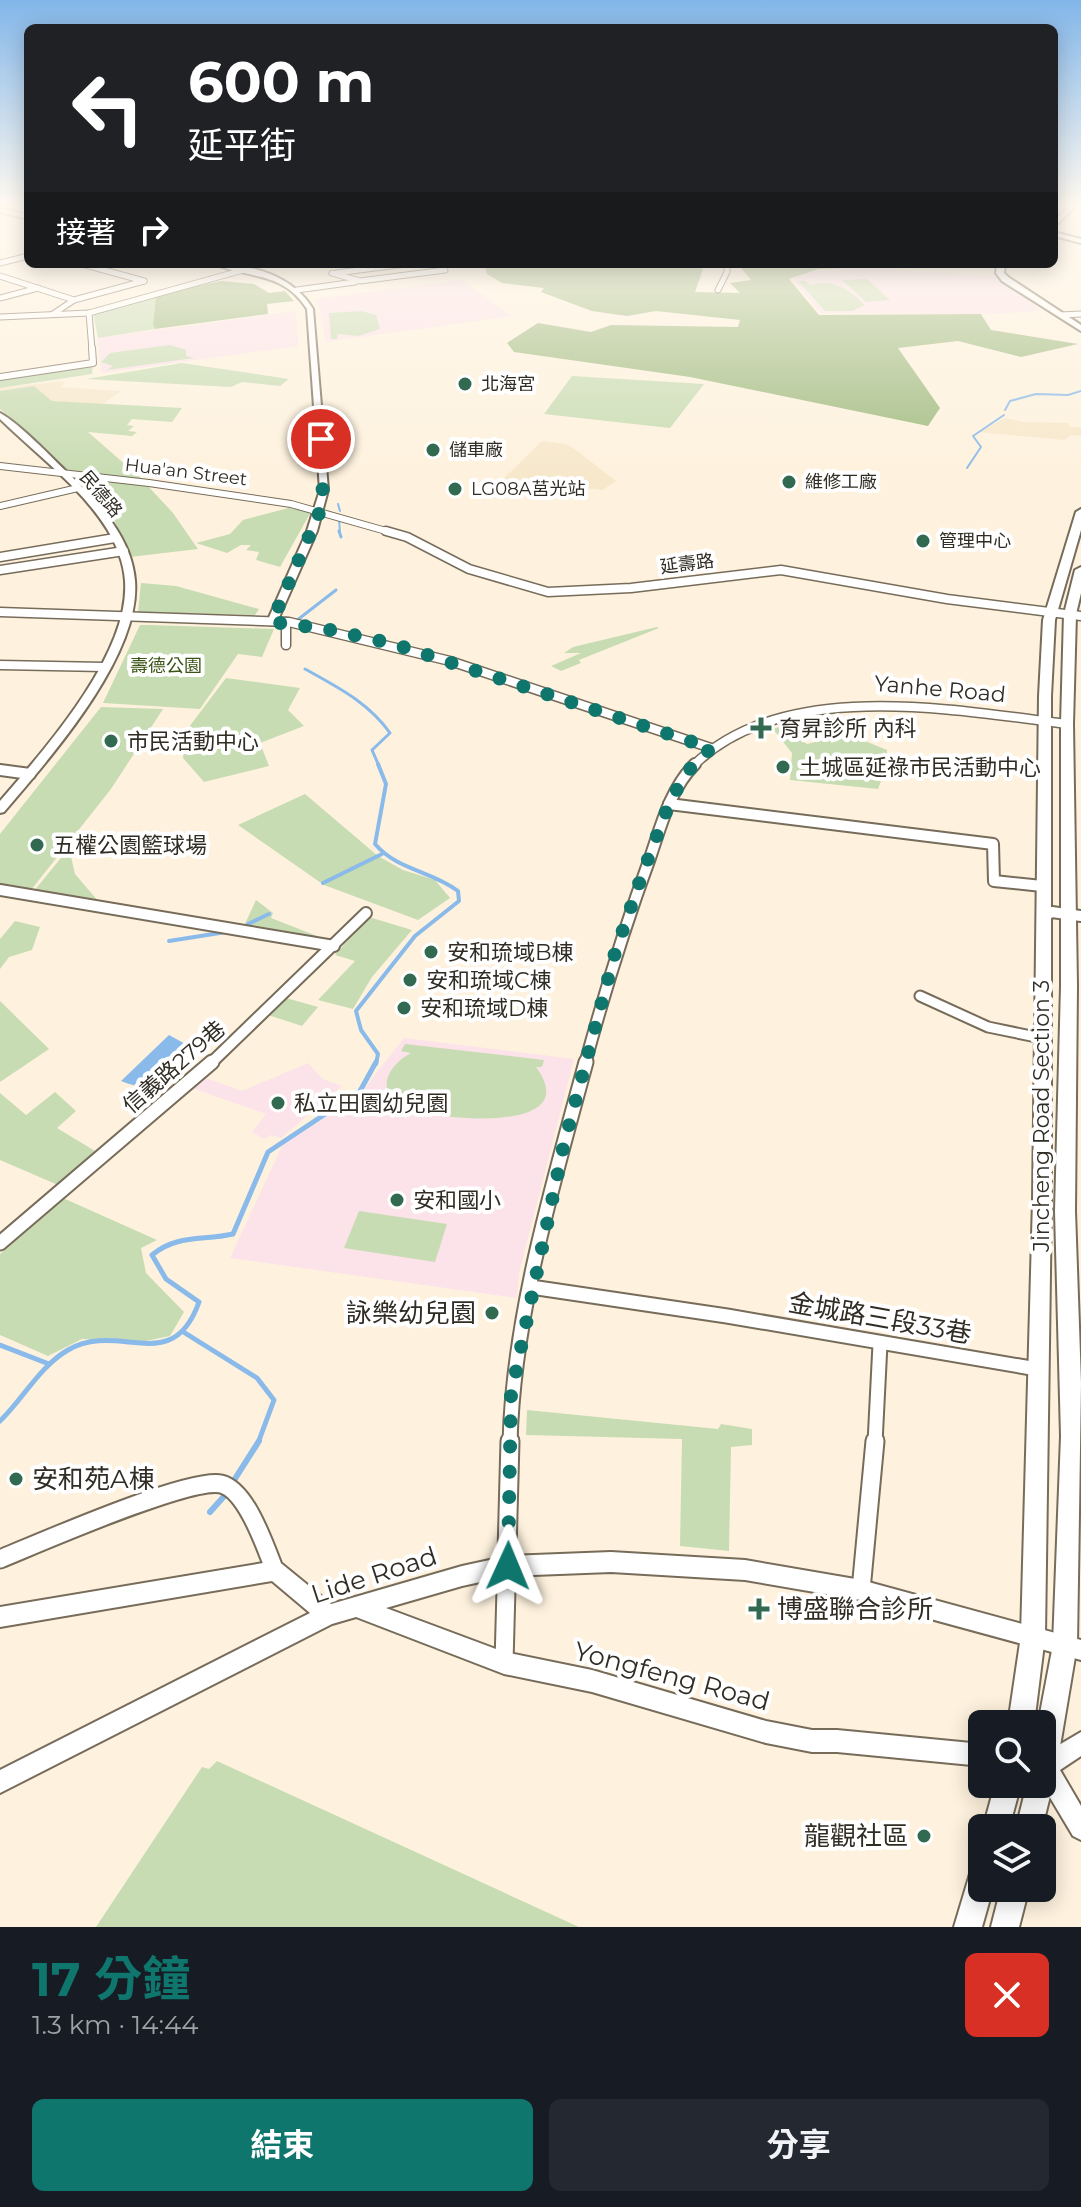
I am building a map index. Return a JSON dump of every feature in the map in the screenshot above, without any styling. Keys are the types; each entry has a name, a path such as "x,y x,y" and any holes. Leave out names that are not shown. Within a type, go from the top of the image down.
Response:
{"main road":[{"path":"1037,296 1073,315 1081,329"},
{"path":"1043,296 1081,322"},
{"name":"Jincheng Road Section 3","path":"1023,1710 1033,1636 1042,1200 1045,722 1051,611 1081,512"},
{"name":"Jincheng Road Section 3","path":"1056,1717 1073,1648 1072,1436 1065,1211 1075,915 1067,724 1081,570"},
{"path":"968,1927 975,1902"},
{"path":"1005,1927 1011,1902"}],"street":[{"path":"62,296 74,300"},
{"path":"51,315 74,300 89,296"},
{"path":"0,314 89,313 147,296"},
{"path":"272,622 320,511 324,478 310,309 301,296"},
{"path":"0,377 93,363 89,313"},
{"name":"民德路","path":"0,415 78,488 124,551 130,589 126,617"},
{"name":"Hua'an Street","path":"0,466 245,495 320,511"},
{"path":"0,506 78,488"},
{"name":"延壽路","path":"320,511 407,537 469,569 548,592 631,588 781,570 947,599 1075,615"},
{"path":"0,557 115,538"},
{"path":"0,570 124,551"},
{"path":"0,612 286,622 394,644 711,748"},
{"path":"0,809 81,708 104,667 126,617"},
{"path":"286,622 286,645"},
{"path":"0,665 104,667"},
{"name":"Yanhe Road","path":"504,1663 511,1395 531,1287 564,1144 615,953 669,804 686,773 711,748 772,721 845,706 924,706 1067,724"},
{"path":"0,770 30,774"},
{"path":"669,804 993,844 994,881 1042,886"},
{"path":"0,890 334,946"},
{"path":"1044,916 1052,912 1075,915"},
{"name":"信義路279巷","path":"0,1243 233,1044 366,913"},
{"path":"920,996 988,1027 1041,1038"},
{"name":"金城路三段33巷","path":"531,1287 716,1314 1037,1369"},
{"path":"861,1590 873,1476 880,1344"},
{"path":"0,1559 164,1496 205,1484 222,1484 236,1493 262,1535 275,1571 328,1615"},
{"name":"Lide Road","path":"0,1782 328,1615 462,1576 508,1566 611,1562 745,1570 861,1590 1073,1648"},
{"path":"0,1617 275,1571"},
{"name":"Yongfeng Road","path":"357,1607 504,1663 592,1681 766,1732 812,1741 968,1754"},
{"path":"1056,1762 1081,1743"},
{"path":"1056,1793 1081,1828"}],"shaded area":[{"path":"339,296 484,296 512,316 326,342 319,304 315,299"},
{"path":"806,296 1021,296 1042,311 984,314 820,313"},
{"path":"296,311 298,346 101,373 98,338"},
{"path":"63,381 60,387 121,391 101,405 52,401 34,386 0,391 0,388"},
{"path":"1005,418 1025,422 1068,423 1070,427 1081,427 1081,436 1071,435 1064,440 979,432"},
{"path":"542,441 566,444 616,481 603,490 502,480"},
{"name":"安和國小","path":"404,1038 574,1059 519,1273 517,1298 230,1258 282,1146 360,1094"},
{"name":"私立田園幼兒園","path":"308,1063 323,1079 342,1086 281,1138 271,1135 264,1139 252,1132 266,1114 192,1088 203,1077 242,1091"}],"green space":[{"path":"156,296 155,329 98,338 93,312"},
{"path":"156,296 289,296 294,301 267,304 268,314 155,329"},
{"path":"552,296 803,296 819,315 981,314 991,330 1078,344 1021,357 958,341 898,348 940,408 928,426 690,377 514,352 507,343 538,323 591,332 611,325 738,327 740,320 656,311 627,316 592,311"},
{"path":"811,296 854,296 865,305 852,311 825,311"},
{"path":"859,296 886,296 890,300 866,302"},
{"path":"361,311 376,315 380,329 359,336 338,334 337,339 331,339 329,313"},
{"path":"170,345 186,350 186,356 194,358 107,370 113,366 101,362 110,353"},
{"path":"182,363 289,379 280,386 242,382 231,387 86,379"},
{"path":"93,365 92,374 0,388 0,379"},
{"path":"572,376 704,384 670,428 544,414"},
{"path":"34,386 52,401 182,408 172,422 132,419 127,425 134,426 128,431 137,432 132,436 88,432 143,480 70,472 0,409 0,391"},
{"path":"76,477 146,484 173,513 198,549 130,557 115,522"},
{"path":"296,506 312,510 280,567 256,560 259,552 246,550 251,545 241,545 227,553 196,543 230,534 243,520"},
{"name":"壽德公園","path":"141,583 176,586 259,609 255,615 138,612"},
{"name":"壽德公園","path":"140,625 274,629 262,657 238,654 200,709 103,703"},
{"path":"657,627 579,660 581,663 561,671 551,666 581,653 564,653 573,647"},
{"path":"226,678 300,688 288,710 304,726 260,743 269,766 204,782 183,758 186,731"},
{"path":"101,707 163,709 111,789 31,890 0,885 0,834"},
{"path":"779,727 807,744 848,734 887,750 887,765 922,770 923,774 885,771 878,789 790,780 792,753 773,729"},
{"path":"305,794 378,856 403,870 435,880 450,898 418,920 324,885 238,825"},
{"path":"69,848 75,874 99,902 34,891"},
{"path":"256,900 273,913 271,918 317,936 315,939 244,926"},
{"path":"369,917 412,930 372,977 353,1009 318,1000 355,961 335,955"},
{"path":"15,921 40,927 32,950 9,957 0,969 0,939"},
{"path":"286,998 318,1007 302,1026 268,1015"},
{"path":"0,1001 49,1049 0,1082"},
{"path":"405,1044 544,1060 542,1067 536,1067 546,1089 541,1104 524,1113 500,1118 444,1116 405,1107 389,1094 387,1079 396,1065 411,1053 401,1051"},
{"path":"55,1092 76,1111 57,1128 95,1151 58,1185 0,1160 0,1093 26,1115"},
{"path":"63,1198 157,1240 141,1248 146,1273 184,1312 170,1336 141,1342 82,1339 48,1356 0,1335 0,1254"},
{"path":"359,1211 447,1224 435,1262 344,1248"},
{"path":"527,1410 718,1429 721,1424 752,1429 752,1445 731,1447 729,1551 680,1546 682,1439 526,1435"},
{"path":"217,1761 579,1927 96,1927 202,1767 209,1769"}],"water":[{"path":"169,1035 189,1046 171,1076 163,1082 145,1087 121,1081"}],"waterway":[{"path":"1005,410 1010,401 1036,394 1068,395 1081,391"},
{"path":"967,468 981,447 973,436 1004,415"},
{"path":"338,504 340,511"},
{"path":"339,519 340,533"},
{"path":"339,531 341,537"},
{"path":"296,621 336,590"},
{"path":"305,669 362,704 390,733 372,750 379,766"},
{"path":"376,1064 378,1054 361,1030 356,1011 415,936 459,901 458,891 448,884 394,860 375,844 386,784 378,764"},
{"path":"323,883 382,854"},
{"path":"248,924 269,914"},
{"path":"169,941 226,932"},
{"path":"0,1421 40,1374 68,1350 87,1342 159,1343 174,1337 188,1325 199,1302 166,1279 152,1255 181,1241 233,1234 268,1152 360,1091 376,1062"},
{"path":"185,1333 257,1378 274,1400 258,1442"},
{"path":"0,1345 49,1364"},
{"path":"231,1485 258,1442"},
{"path":"210,1512 227,1493"}],"place":[{"name":"北海宮","path":"465,384"},
{"name":"儲車廠","path":"433,450"},
{"name":"維修工廠","path":"789,482"},
{"name":"LG08A莒光站","path":"455,489"},
{"name":"管理中心","path":"923,541"},
{"name":"育昇診所 內科","path":"761,728"},
{"name":"市民活動中心","path":"111,741"},
{"name":"土城區延祿市民活動中心","path":"783,767"},
{"name":"五權公園籃球場","path":"37,845"},
{"name":"安和琉域B棟","path":"431,952"},
{"name":"安和琉域C棟","path":"410,980"},
{"name":"安和琉域D棟","path":"404,1008"},
{"name":"私立田園幼兒園","path":"278,1103"},
{"name":"安和國小","path":"397,1200"},
{"name":"詠樂幼兒園","path":"492,1313"},
{"name":"安和苑A棟","path":"16,1479"},
{"name":"博盛聯合診所","path":"759,1609"},
{"name":"龍觀社區","path":"924,1836"}],"route":[{"path":"321,439 324,490 320,511 272,622 289,622 394,644 711,748 686,773 669,804 642,875 615,953 564,1144 531,1287 511,1395 508,1566"}]}
